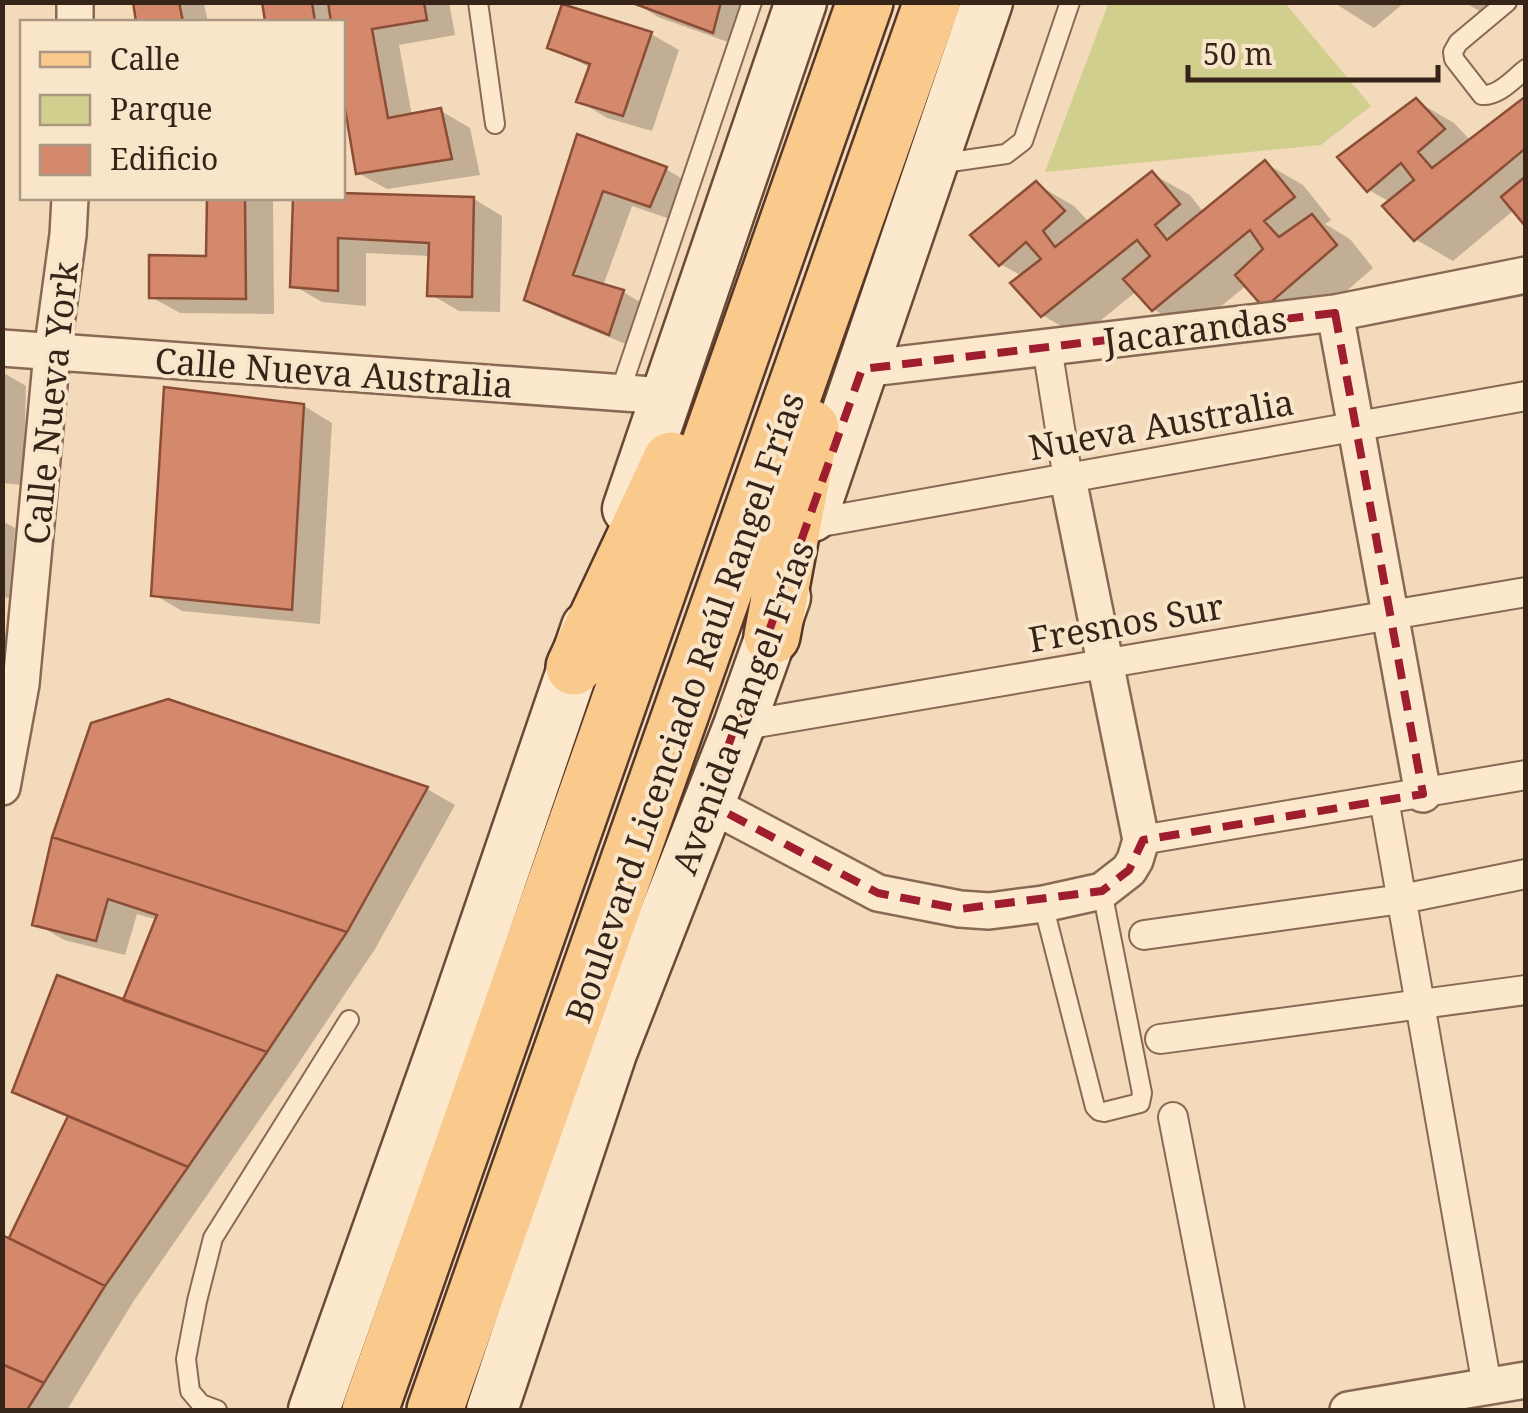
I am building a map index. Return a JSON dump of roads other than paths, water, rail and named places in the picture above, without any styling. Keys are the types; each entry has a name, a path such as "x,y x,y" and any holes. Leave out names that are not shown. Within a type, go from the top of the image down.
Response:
{"main road":[{"path":"314,1410 574,667 643,394 801,2"},
{"name":"Boulevard Licenciado Raúl Rangel Frías","path":"370,1410 865,2"},
{"name":"Boulevard Licenciado Raúl Rangel Frías","path":"435,1410 932,2"},
{"name":"Avenida Rangel Frías","path":"492,1410 611,1053 772,636 987,2"},
{"path":"574,667 797,196"},
{"path":"772,636 846,248"}],"street":[{"name":"Calle Nueva York","path":"2,786 21,684 70,200"},
{"name":"Jacarandas","path":"862,369 1336,313 1526,275"},
{"path":"1336,313 1423,794"},
{"path":"708,802 878,893 960,909 1043,904 1102,890 1129,870 1142,840 1068,479 1047,347"},
{"name":"Calle Nueva Australia","path":"2,348 643,394"},
{"name":"Nueva Australia","path":"810,524 1526,396"},
{"name":"Fresnos Sur","path":"739,726 1526,592"},
{"path":"1142,840 1526,775"},
{"path":"1384,799 1488,1386"},
{"path":"1144,935 1402,900 1526,874"},
{"path":"1160,1040 1526,990"},
{"path":"1173,1117 1230,1410"},
{"path":"1361,1409 1526,1380"}],"lane":[{"path":"478,2 495,124"},
{"path":"643,394 752,2"},
{"path":"932,165 1006,154 1023,141 1070,2"},
{"path":"1507,2 1458,44 1454,59 1486,96 1496,93 1526,69"},
{"path":"1043,904 1095,1106 1104,1112 1140,1102 1142,1093 1102,890"},
{"path":"217,1410 201,1404 190,1392 186,1358 213,1238 349,1020"}]}
